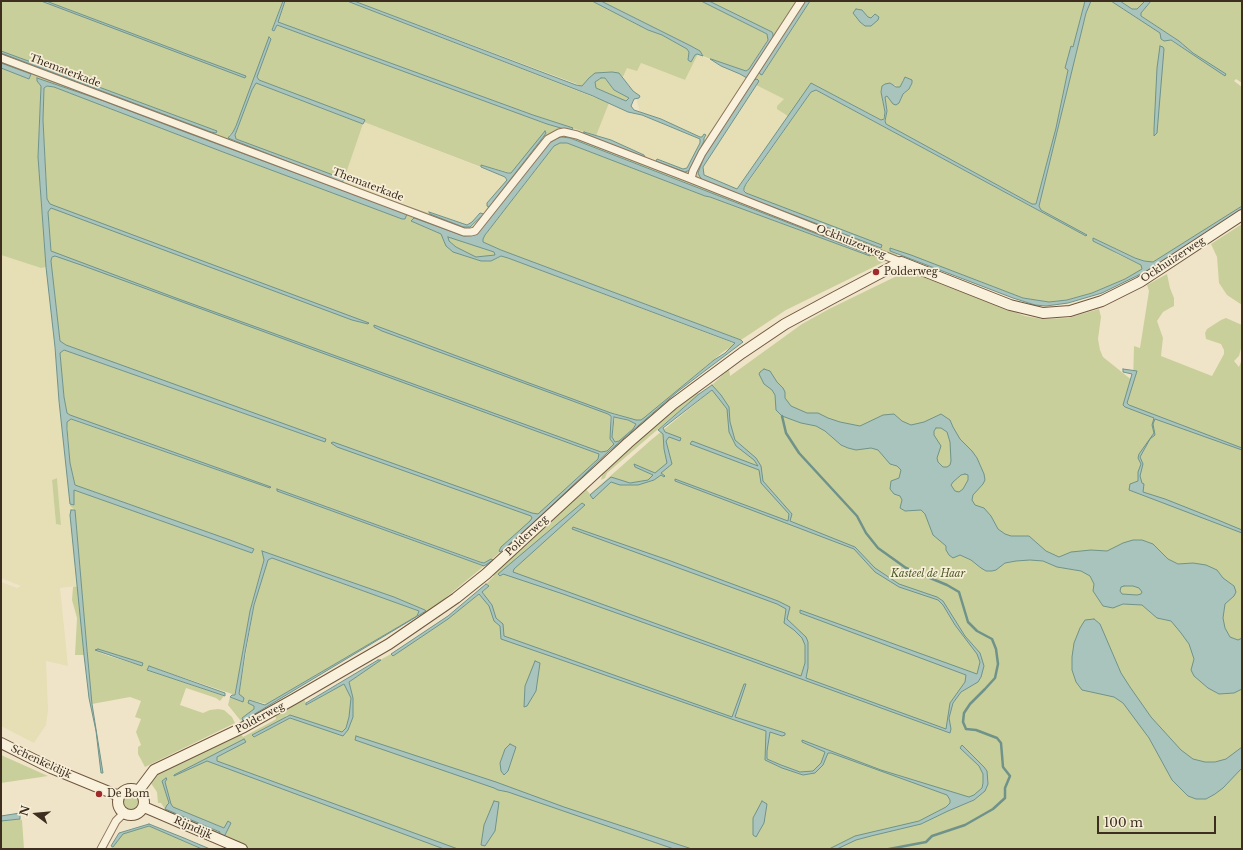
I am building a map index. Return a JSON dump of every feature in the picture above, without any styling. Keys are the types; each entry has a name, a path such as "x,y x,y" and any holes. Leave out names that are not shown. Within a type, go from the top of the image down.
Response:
{"street":[{"path":"691,179 693,170 702,153 801,1"},
{"name":"Thematerkade","path":"1,58 464,232 475,231 548,139 559,132 577,135 691,179"},
{"name":"Ockhuizerweg","path":"691,179 1010,305 1043,313 1070,311 1102,301 1140,282 1242,215"},
{"name":"Polderweg","path":"138,790 154,770 244,727 301,695 395,640 456,598 486,574 628,443 673,404 742,353 785,324 902,262"},
{"name":"Schenkeldijk","path":"1,743 51,768 119,796"},
{"path":"132,788 138,790 143,794 145,801 141,812 135,815 128,815 124,813 120,809 118,802 119,796 124,790 132,788"},
{"name":"Rijndijk","path":"144,807 242,849"},
{"path":"101,849 116,821 124,813"}],"shaded area":[{"path":"698,54 747,78 704,141 704,134 700,137 661,119 640,112 636,98 639,98 639,96 633,91 623,77 627,68 641,63 685,80"},
{"path":"756,85 785,99 782,113 789,117 737,190 704,175 703,167"},
{"path":"609,103 628,112 642,115 700,139 700,143 687,168 683,169 657,159 656,161 611,140 596,136"},
{"path":"364,122 505,177 507,180 484,214 480,213 467,225 342,183"},
{"path":"1,255 41,268 46,267 48,270 59,401 70,506 75,510 70,515 78,586 60,588 68,666 46,661 48,710 46,725 34,743 1,726 1,582 17,588 21,586 1,578","holes":["57,478 61,525 56,524 52,480"]}],"green space":[{"path":"1,1 41,1 245,76 46,1 283,1 272,30 274,31 277,25 547,124 583,134 685,172 692,165 704,141 773,38 771,32 709,1 804,1 762,75 810,1 1085,1 1073,47 1071,47 1065,68 1068,69 1056,128 1036,204 1032,204 886,124 885,121 887,111 885,97 887,96 899,103 903,94 909,89 903,79 901,87 898,88 895,85 882,86 881,92 885,112 883,119 881,120 811,83 789,117 777,109 777,106 784,99 756,85 759,81 726,124 704,157 698,172 733,192 760,201 746,193 744,188 811,92 816,90 1086,236 1041,210 1039,206 1086,13 1091,1 1111,1 1161,33 1161,39 1170,40 1225,75 1193,53 1179,41 1141,16 1141,13 1151,1 1242,1 1242,83 1236,79 1234,81 1242,87 1242,206 1153,262 1135,258 1093,238 1117,254 1141,265 1142,270 1092,293 1067,300 1049,302 1023,298 890,248 890,251 898,255 786,310 741,340 501,250 483,242 482,239 554,146 560,143 567,143 705,196 870,256 871,255 571,138 561,137 474,235 464,236 414,218 411,221 441,234 444,237 445,242 477,260 496,259 501,256 508,258 736,344 723,352 640,422 613,413 610,417 610,439 614,444 509,544 492,559 484,563 277,489 277,491 484,566 425,613 425,610 394,597 262,551 264,559 250,611 235,695 149,666 147,670 224,696 220,701 216,698 186,688 180,705 203,713 210,710 224,710 232,717 235,723 145,767 138,754 138,747 141,745 136,732 141,719 135,717 141,701 130,697 92,704 75,510 70,506 70,504 74,505 74,490 252,553 254,549 75,485 70,463 67,422 70,419 270,488 271,487 70,416 67,413 64,397 60,353 64,350 325,442 66,345 60,341 51,261 53,256 51,250 47,199 43,120 44,88 47,86 54,87 402,219 405,219 407,214 104,101 37,81 41,86 38,157 46,267 41,268 1,255 1,68 29,79 31,74 1,63 1,53 211,132 215,133 216,131 1,51","holes":["271,39 257,77 259,80 481,167 481,165 511,173 546,133 490,207 488,206 483,215 474,225 470,227 456,225 429,213 342,183 232,140 229,135 233,132 236,126","98,652 143,663 142,666"]},
{"path":"285,1 347,1 609,103 596,136 533,115 278,22"},
{"path":"354,1 592,1 648,30 662,35 687,49 689,52 688,60 691,62 695,55 698,54 685,80 641,63 637,71 627,68 623,77 619,73 602,72 582,86"},
{"path":"601,1 701,1 767,34 768,39 749,69 746,71 703,56 700,51 691,46"},
{"path":"1120,1 1145,1 1137,9 1132,9"},
{"path":"601,78 605,78 614,90 629,98 626,101 596,88 595,82"},
{"path":"256,83 363,124 344,179 235,139 235,135"},
{"path":"1242,224 1242,305 1227,295 1219,283 1217,257 1211,244"},
{"path":"448,236 494,252 495,255 476,258 456,247 449,241"},
{"name":"Kasteel de Haar","path":"907,271 1025,316 1043,319 1068,318 1099,309 1101,317 1098,339 1103,357 1133,381 1134,346 1140,348 1149,291 1147,285 1167,274 1174,298 1174,306 1163,312 1157,321 1163,338 1161,356 1212,376 1224,354 1224,350 1221,344 1206,339 1205,333 1207,329 1226,318 1242,325 1242,345 1239,356 1234,361 1239,367 1242,359 1242,849 251,849 224,837 227,829 167,805 176,813 220,832 219,835 163,812 165,809 161,803 158,803 157,792 150,782 154,775 240,732 243,737 276,719 275,713 303,697 307,705 344,683 350,687 349,682 380,660 391,654 393,655 448,619 479,594 484,595 482,592 489,586 486,584 494,576 490,573 527,540 537,535 543,526 586,489 590,494 651,440 712,390 712,385 729,369 730,376 802,324 829,309","holes":["290,715 296,720 290,718 254,737 253,735 287,717 285,716"]},
{"path":"697,391 699,394 607,473 605,478 601,480 603,472 658,421"},
{"path":"615,416 636,424 633,429 621,440 615,442 612,437"},
{"path":"57,478 61,525 56,524 52,480"},
{"path":"272,558 419,611 417,616 267,704 249,700 254,706 254,711 242,718 243,721 240,720 228,705 230,697 242,702 239,694 254,605 267,560"},
{"path":"78,586 84,655 75,655 77,618 72,600 73,587"},
{"path":"1,755 48,776 1,783"},
{"path":"131,793 137,796 140,802 137,808 131,811 125,808 122,802 125,796"},
{"path":"22,820 24,849 1,849 1,821"},
{"path":"149,826 202,849 110,849 122,834"}],"water":[{"path":"41,1 46,1 246,76 245,78"},
{"path":"283,1 285,1 278,22 533,115 573,128 571,131 547,124 277,25 274,31 272,30"},
{"path":"347,1 354,1 576,85 582,86 595,73 619,73 633,91 640,96 639,98 634,99 631,106 634,110 661,119 700,137 704,134 706,135 690,170 685,172 656,161 657,159 683,169 687,168 700,143 700,139 642,115 628,112 593,96","holes":["601,78 605,78 614,90 629,98 626,101 596,88 595,82"]},
{"path":"592,1 601,1 691,46 700,51 703,56 697,54 695,55 691,62 688,60 689,52 687,49 662,35 648,30"},
{"path":"701,1 709,1 772,32 773,38 747,78 721,66 710,59 746,71 749,69 768,40 767,34"},
{"path":"804,1 810,1 762,75 760,74 759,71"},
{"path":"1085,1 1091,1 1086,13 1039,206 1041,210 1087,235 1086,236 816,90 811,92 746,184 744,191 882,245 881,248 704,181 698,173 704,157 754,80 757,79 759,81 703,167 704,175 737,189 811,83 881,120 884,119 885,112 881,92 882,86 890,83 896,87 900,87 905,77 912,80 912,83 909,89 903,94 899,103 896,105 893,104 887,96 885,97 887,111 885,121 886,124 1032,204 1036,204 1056,128 1068,70 1065,68 1071,46 1073,47"},
{"path":"1111,1 1120,1 1132,9 1137,9 1145,1 1151,1 1141,13 1141,16 1179,41 1193,53 1226,74 1225,76 1171,40 1164,41 1161,39 1160,33"},
{"path":"856,9 862,10 868,17 871,18 875,14 879,17 878,20 871,26 865,26 853,13"},
{"path":"269,37 271,39 257,77 259,80 365,120 363,124 256,83 235,135 236,139 344,179 342,183 228,138 236,126"},
{"path":"1160,46 1164,49 1157,133 1154,136 1157,68"},
{"path":"1,51 217,131 216,133 211,132 1,53"},
{"path":"1,63 31,74 29,79 1,68"},
{"path":"37,78 104,101 407,214 405,219 402,219 54,87 47,86 44,88 43,120 47,199 50,204 369,323 352,320 51,208 48,212 51,251 176,298 601,452 607,451 614,444 610,439 611,416 608,414 382,331 374,327 374,325 611,413 636,420 641,420 645,417 714,360 725,353 735,343 508,258 501,256 491,261 481,261 453,252 446,246 441,234 411,221 414,218 464,236 474,235 479,231 546,145 561,137 570,138 871,255 870,256 705,196 567,143 560,143 554,146 485,235 483,242 743,342 677,392 608,452 529,527 500,552 501,547 530,521 532,518 531,516 337,447 331,443 333,442 538,514 598,459 599,454 81,265 55,256 52,257 51,261 60,341 66,345 326,439 325,442 64,350 60,353 64,397 67,413 70,415 271,487 270,488 71,419 67,422 67,429 70,463 75,485 254,549 252,553 74,490 74,505 70,504 46,267 38,157 41,86 37,81","holes":["448,237 494,252 495,255 476,257 456,247 449,241","614,417 628,420 636,424 633,429 619,441 615,442 612,437"]},
{"path":"545,131 546,133 544,136 489,207 487,206 487,203 507,180 505,177 481,167 481,165 511,173"},
{"path":"584,132 611,140 644,155 645,157 583,134"},
{"path":"1242,206 1242,210 1155,267 1102,293 1068,303 1046,306 1035,305 1013,298 890,251 890,248 911,255 1023,298 1049,302 1067,300 1092,293 1125,279 1142,269 1141,265 1093,241 1093,238 1135,258 1153,262"},
{"path":"429,212 467,225 480,213 484,214 470,227 463,227 430,214"},
{"path":"764,369 770,371 783,388 785,398 791,406 807,413 818,413 840,422 860,426 883,415 894,414 902,421 911,425 924,422 941,414 950,420 960,439 977,458 984,474 985,480 973,495 972,500 975,505 984,508 991,516 998,529 1005,534 1011,536 1029,536 1046,551 1059,557 1071,552 1091,550 1107,551 1123,543 1133,540 1142,540 1153,544 1168,559 1178,564 1193,563 1206,565 1217,570 1223,578 1234,586 1236,592 1234,596 1225,604 1223,618 1225,628 1230,637 1238,640 1242,638 1242,689 1234,693 1219,694 1208,688 1194,676 1191,670 1194,659 1189,644 1171,621 1157,618 1142,605 1123,604 1113,608 1103,606 1093,591 1094,584 1090,576 1081,571 1057,567 1043,561 1030,560 1005,563 996,570 986,571 971,560 960,555 953,558 946,550 946,546 933,535 925,514 921,510 905,511 900,508 902,500 900,496 894,494 890,489 891,481 899,478 901,470 897,466 890,464 878,450 871,448 856,450 848,448 841,445 825,431 816,426 801,423 782,416 776,410 775,395 772,390 764,384 759,374","holes":["936,428 941,428 947,432 950,442 951,461 950,465 947,467 943,467 938,462 937,458 941,446 934,435","961,475 968,475 968,480 963,489 959,492 955,491 951,485","1133,586 1139,588 1142,592 1141,594 1137,595 1122,594 1120,591 1121,587"]},
{"path":"1123,369 1137,371 1127,403 1129,405 1242,448 1242,450 1155,419 1153,424 1155,435 1150,439 1140,457 1143,464 1140,476 1142,483 1144,484 1143,492 1218,520 1242,530 1242,533 1129,490 1130,484 1138,481 1138,472 1141,464 1138,458 1139,454 1154,433 1152,425 1154,418 1123,405 1132,374 1123,372"},
{"path":"712,385 729,407 730,422 735,440 756,458 761,466 763,481 792,514 790,521 855,547 875,568 899,584 937,597 943,601 965,636 980,653 984,666 981,677 978,682 961,692 953,703 949,718 951,729 950,733 563,594 503,574 500,576 498,574 582,503 585,505 514,569 513,572 801,676 805,663 805,645 802,638 784,623 786,609 777,604 572,529 573,527 668,560 778,601 790,607 787,619 806,637 808,642 808,668 806,678 946,729 950,703 965,682 966,675 800,613 800,610 977,674 980,662 977,654 938,600 899,587 875,572 854,549 675,481 675,479 788,521 789,514 761,483 759,470 690,444 692,441 758,466 754,460 736,446 729,432 727,409 712,390 663,428 665,432 681,438 680,441 669,437 666,441 672,464 661,473 665,476 664,477 661,475 654,480 638,485 620,485 611,482 593,499 590,495 611,477 630,483 648,480 653,475 635,467 634,464 655,473 667,463 663,434 658,430 699,394"},
{"path":"277,489 480,562 484,563 491,559 493,560 484,566 277,491"},
{"path":"71,510 75,510 92,704 103,773 101,773 96,731 89,698 70,515"},
{"path":"262,551 394,597 426,611 243,721 242,718 254,709 254,706 248,703 249,700 265,705 417,616 419,611 272,558 268,560 254,605 245,653 239,694 244,698 243,702 230,697 235,695 250,611 264,560"},
{"path":"486,584 489,586 482,592 492,605 496,618 503,624 504,636 732,717 744,684 746,684 735,717 785,733 785,735 782,736 770,732 767,751 767,759 781,765 800,772 813,771 821,763 825,752 802,742 802,740 881,770 969,797 974,795 982,788 983,774 979,766 960,748 962,745 987,771 988,784 985,791 974,800 921,824 856,840 837,849 829,849 855,836 919,821 946,807 950,803 950,800 947,795 831,753 828,753 823,765 815,773 803,775 782,768 765,760 766,731 501,639 500,626 494,621 489,606 479,594 448,619 393,656 391,654 448,616"},
{"path":"1094,619 1100,624 1121,673 1130,687 1151,717 1181,750 1193,759 1205,762 1215,762 1226,759 1242,747 1242,768 1223,788 1215,794 1206,799 1196,799 1188,796 1172,780 1149,738 1123,703 1114,697 1082,690 1076,682 1072,670 1074,643 1085,620"},
{"path":"98,649 143,663 142,666 95,650"},
{"path":"378,660 381,660 349,682 353,698 353,717 348,730 343,736 290,718 254,737 252,735 290,715 342,732 346,728 349,717 351,698 344,684 306,705 306,703"},
{"path":"535,661 540,663 536,691 527,706 524,707 525,686"},
{"path":"149,666 225,693 225,696 147,670"},
{"path":"356,736 692,849 674,849 508,792 498,790 355,740"},
{"path":"244,739 246,742 217,757 217,761 458,849 444,849 207,761 174,776"},
{"path":"510,744 516,747 508,771 504,775 501,771 500,763 505,749"},
{"path":"166,778 167,779 165,782 173,807 224,828 228,821 231,823 224,837 219,835 220,832 165,809 169,803 162,781"},
{"path":"494,801 499,802 495,831 485,846 481,845 484,825"},
{"path":"762,801 767,804 764,823 756,837 753,835 753,818"},
{"path":"20,813 20,819 1,821 1,816"},
{"path":"149,824 210,849 202,849 149,826 123,834 113,847 111,846 119,833"}],"waterway":[{"path":"782,416 786,433 799,453 857,516 866,533 878,548 906,568 947,585 959,592 968,622 977,631 992,639 996,649 998,664 995,678 970,704 964,713 963,722 966,729 976,730 997,738 1001,743 1003,767 1010,776 1005,788 1005,798 993,809 965,825 932,836 926,842 889,849"}],"place":[{"name":"Polderweg","path":"876,272"},
{"name":"De Bom","path":"99,794"}]}
